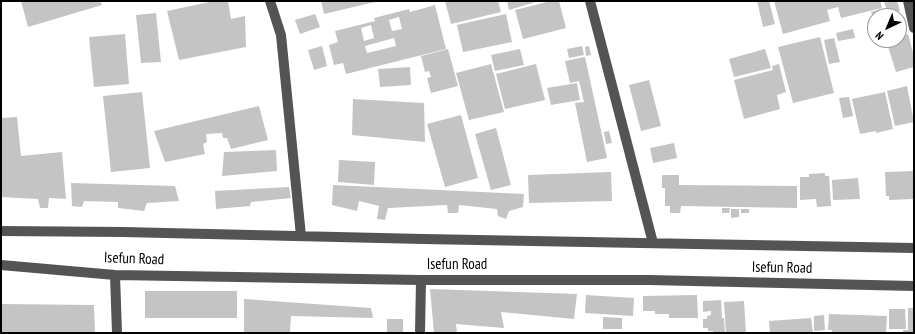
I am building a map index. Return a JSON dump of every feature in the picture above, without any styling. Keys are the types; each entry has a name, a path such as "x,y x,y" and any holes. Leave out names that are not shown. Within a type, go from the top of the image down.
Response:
{"street":[{"path":"270,1 281,35 301,236"},
{"path":"590,1 653,243"},
{"path":"908,1 914,28"},
{"name":"Isefun Road","path":"1,231 123,232 914,248"},
{"name":"Isefun Road","path":"1,265 115,275 421,280 649,280 914,286"},
{"path":"115,275 117,333"},
{"path":"420,333 421,280"}],"building":[{"path":"21,1 100,1 102,5 28,27"},
{"path":"214,1 228,1 231,19 245,16 246,47 179,60 167,11"},
{"path":"321,1 375,1 375,2 324,14"},
{"path":"445,1 498,1 501,12 451,24"},
{"path":"507,1 539,1 509,10"},
{"path":"551,1 559,1 566,28 523,39 515,10"},
{"path":"757,1 769,1 775,24 763,27"},
{"path":"774,1 880,1 882,8 867,8 867,12 841,18 838,7 827,10 830,21 783,34"},
{"path":"884,1 897,1 899,8 886,8"},
{"path":"435,5 446,49 346,74 343,63 334,65 329,45 338,42 335,31 375,21 374,18 409,9 410,12","holes":["399,17 402,29 392,31 389,20","371,25 374,38 364,41 361,28","394,38 396,46 367,53 365,46"]},
{"path":"156,13 161,62 141,63 136,15"},
{"path":"315,14 320,27 300,34 295,20"},
{"path":"506,14 512,42 463,52 457,25"},
{"path":"853,29 855,38 838,41 836,33"},
{"path":"125,34 129,84 94,87 89,37"},
{"path":"907,34 914,56 914,67 896,72 888,48 907,48"},
{"path":"820,37 834,93 793,103 778,47"},
{"path":"834,38 840,62 829,64 824,40"},
{"path":"322,46 327,66 314,70 308,50"},
{"path":"582,46 584,55 569,58 567,49"},
{"path":"589,46 591,55 586,56 585,47"},
{"path":"448,49 458,86 431,93 427,78 431,77 429,71 425,72 421,56"},
{"path":"520,49 524,65 495,71 491,55"},
{"path":"765,49 771,68 734,77 729,59"},
{"path":"585,57 607,158 587,162 575,103 584,102 579,81 570,83 565,61"},
{"path":"491,64 504,112 469,120 456,73"},
{"path":"536,64 545,100 505,109 496,74"},
{"path":"779,64 786,92 777,95 780,109 744,119 734,80 773,70 772,66"},
{"path":"410,67 411,85 380,87 378,69"},
{"path":"649,80 661,126 641,131 629,85"},
{"path":"577,83 580,100 551,105 547,88"},
{"path":"907,86 914,122 895,126 887,91"},
{"path":"142,92 150,168 111,172 103,96"},
{"path":"885,92 893,129 876,133 876,131 860,134 852,99"},
{"path":"849,97 853,116 843,118 839,98"},
{"path":"353,99 424,103 425,142 352,135"},
{"path":"259,106 268,140 231,149 227,138 223,138 222,133 206,134 207,142 203,144 205,154 165,162 154,131"},
{"path":"461,115 478,178 445,187 427,124"},
{"path":"17,117 21,156 62,152 66,199 49,198 48,208 40,208 38,199 1,197 1,118"},
{"path":"496,128 511,185 491,190 475,134"},
{"path":"609,131 612,143 606,144 604,132"},
{"path":"674,143 677,158 653,163 650,148"},
{"path":"276,150 277,171 222,176 224,152"},
{"path":"339,160 375,162 374,185 338,182"},
{"path":"914,171 914,199 889,200 889,196 886,196 885,172"},
{"path":"611,172 612,201 529,203 528,175"},
{"path":"825,173 825,176 829,176 831,206 817,207 816,199 800,200 800,177 809,177 809,174"},
{"path":"662,175 679,175 679,185 797,186 797,208 681,206 680,213 670,213 670,206 665,206 665,188 662,188"},
{"path":"858,178 860,199 833,200 832,180"},
{"path":"71,183 175,186 179,201 147,203 144,211 118,208 118,202 84,201 82,207 72,206"},
{"path":"333,185 524,194 523,207 509,211 506,219 498,216 497,209 459,205 458,213 448,213 447,205 388,208 385,220 377,219 379,206 359,201 357,211 332,205"},
{"path":"289,187 291,198 251,202 250,206 216,209 215,191"},
{"path":"722,208 730,208 729,213 722,213"},
{"path":"731,209 739,209 739,217 731,218"},
{"path":"741,209 749,209 749,213 741,213"},
{"path":"430,289 577,294 574,319 501,312 504,328 456,324 457,333 434,333"},
{"path":"145,291 237,291 237,318 145,318"},
{"path":"586,295 634,298 633,316 585,313"},
{"path":"697,295 698,318 669,318 669,314 655,314 655,311 643,311 643,296"},
{"path":"244,299 371,308 373,318 291,316 290,332 244,333"},
{"path":"721,300 725,333 713,333 713,331 708,331 708,328 703,328 703,319 707,319 707,316 711,315 711,311 703,312 703,301"},
{"path":"744,301 746,333 726,333 724,302"},
{"path":"1,304 94,305 95,333 1,333"},
{"path":"908,308 914,308 914,333 903,333 903,330 908,330"},
{"path":"889,309 905,309 906,329 889,329"},
{"path":"829,314 887,316 886,333 832,333 832,330 828,330"},
{"path":"824,315 825,330 814,331 814,316"},
{"path":"603,317 622,318 622,329 603,329"},
{"path":"811,318 813,333 770,333 769,321"},
{"path":"387,319 403,319 403,333 387,333"}]}
